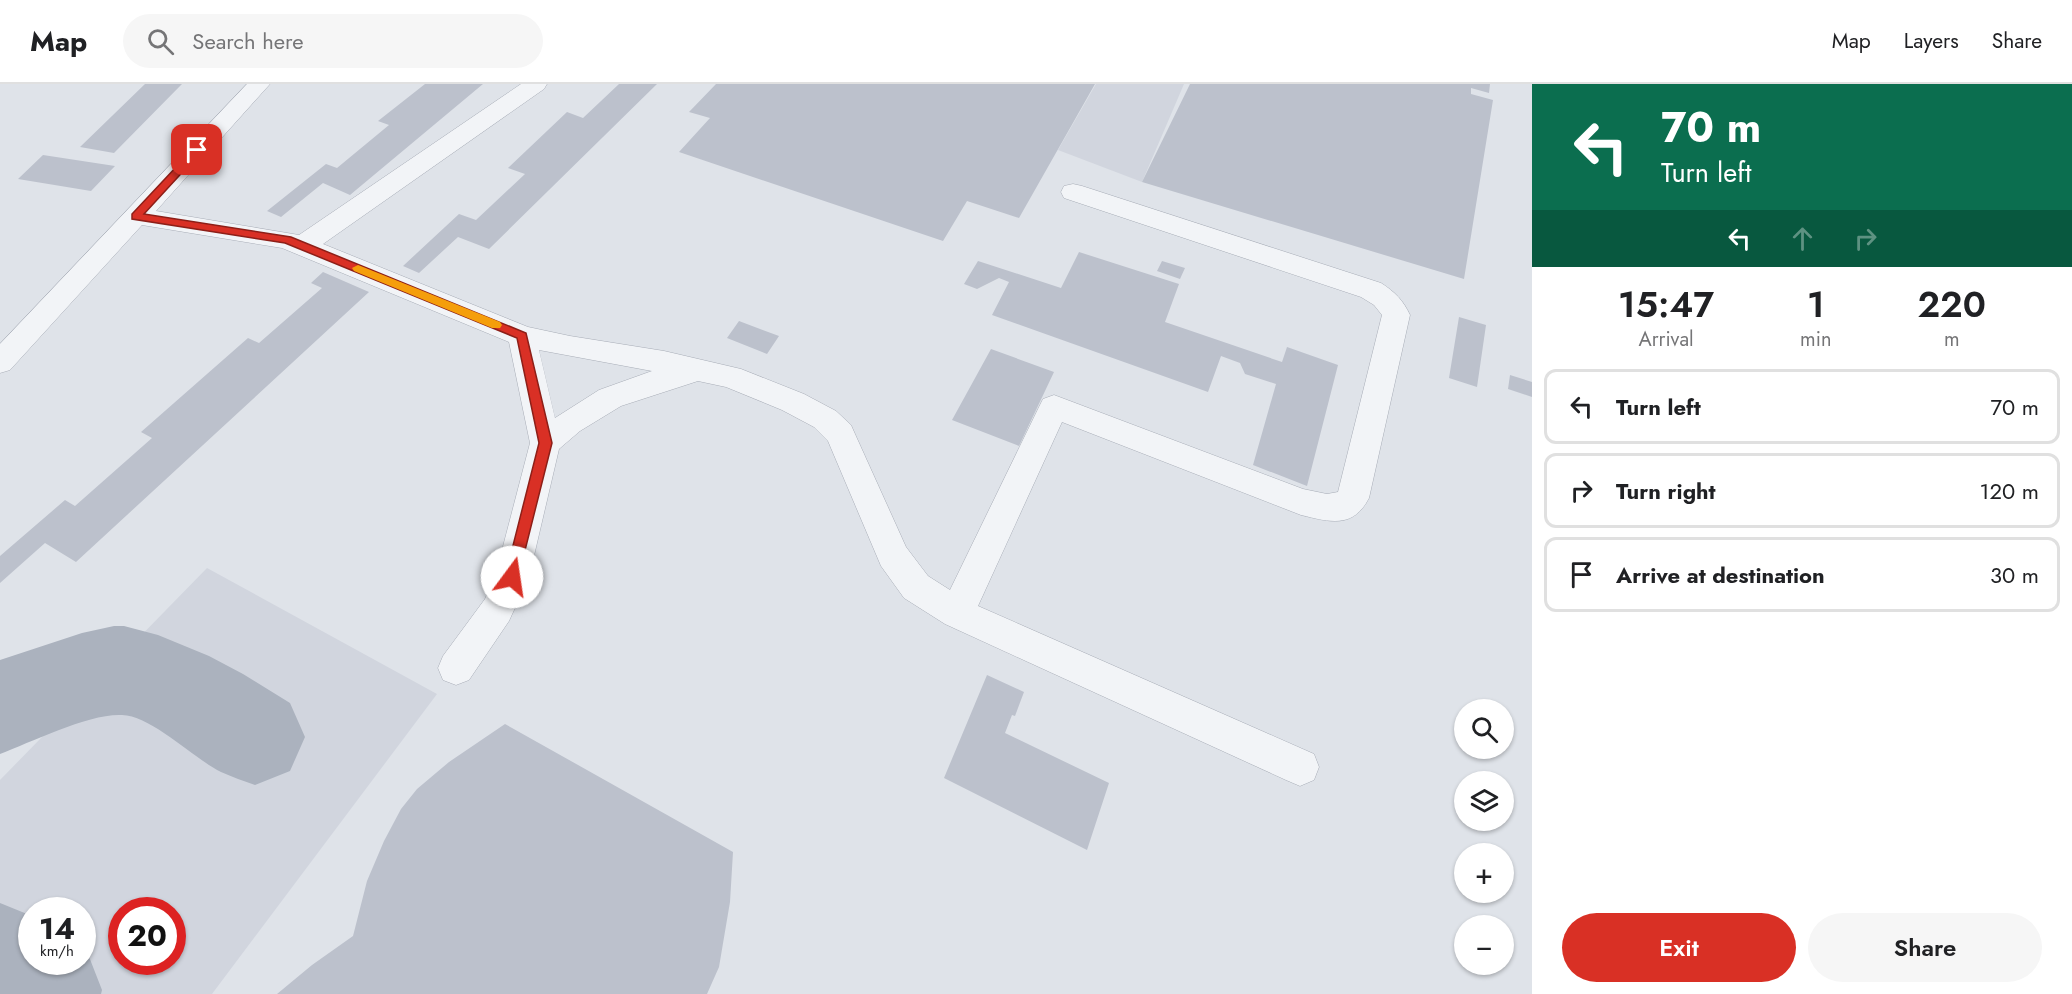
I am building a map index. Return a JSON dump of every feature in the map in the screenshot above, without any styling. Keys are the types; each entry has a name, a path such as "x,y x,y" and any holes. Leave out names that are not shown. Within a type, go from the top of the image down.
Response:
{"lane":[{"path":"0,362 258,84"},
{"path":"302,246 536,84"},
{"path":"957,613 1054,407 1301,502 1327,508 1345,507 1353,498 1396,315 1392,306 1371,290 1072,192"},
{"path":"136,216 287,240 522,336 731,377 793,402 825,419 840,434 893,556 916,587 957,613 1300,767"},
{"path":"456,668 497,610 512,577 545,443 522,336"},
{"path":"545,443 569,423 610,398 653,382 698,370"}],"shaded area":[{"path":"1096,84 1184,84 1142,182 1058,150"},
{"path":"207,568 437,694 212,994 0,994 0,780"}],"building":[{"path":"145,84 182,84 114,153 80,147"},
{"path":"425,84 483,84 350,195 323,183 281,217 267,211 326,164 337,168 389,125 378,121"},
{"path":"619,84 657,84 489,249 458,237 419,273 403,266 459,214 476,220 525,174 508,168 567,112 583,118"},
{"path":"716,84 1095,84 1019,218 967,201 943,241 679,152 710,118 689,112"},
{"path":"1190,84 1490,84 1489,93 1471,88 1471,94 1493,100 1464,279 1142,182"},
{"path":"43,155 115,166 91,191 18,179"},
{"path":"1079,252 1179,284 1165,322 1282,362 1287,347 1338,365 1307,486 1253,465 1276,384 1245,374 1240,363 1221,356 1208,392 992,315 1009,282 999,278 977,289 964,284 978,261 1061,288"},
{"path":"1162,261 1185,268 1180,279 1157,271"},
{"path":"323,272 369,292 76,562 45,543 0,583 0,556 65,500 75,506 152,438 141,432 248,338 259,343 322,288 311,283"},
{"path":"1459,317 1486,325 1477,387 1449,378"},
{"path":"739,321 779,336 767,354 727,338"},
{"path":"991,349 1054,372 1019,446 952,420"},
{"path":"1510,375 1532,382 1532,397 1508,389"},
{"path":"987,675 1024,692 1015,716 1012,715 1005,733 1109,783 1087,850 944,778"},
{"path":"505,724 733,852 730,902 719,967 707,994 277,994 312,965 353,936 367,881 384,841 401,809 417,789 449,762"}],"taxiway":[{"path":"0,707 82,678 114,670 124,670 141,674 175,688 255,737"},
{"path":"0,959 45,990"}],"slow traffic":[{"path":"358,268 496,325"}],"route":[{"path":"197,150 136,216 236,230 287,240 522,336 545,443 512,577"}]}
